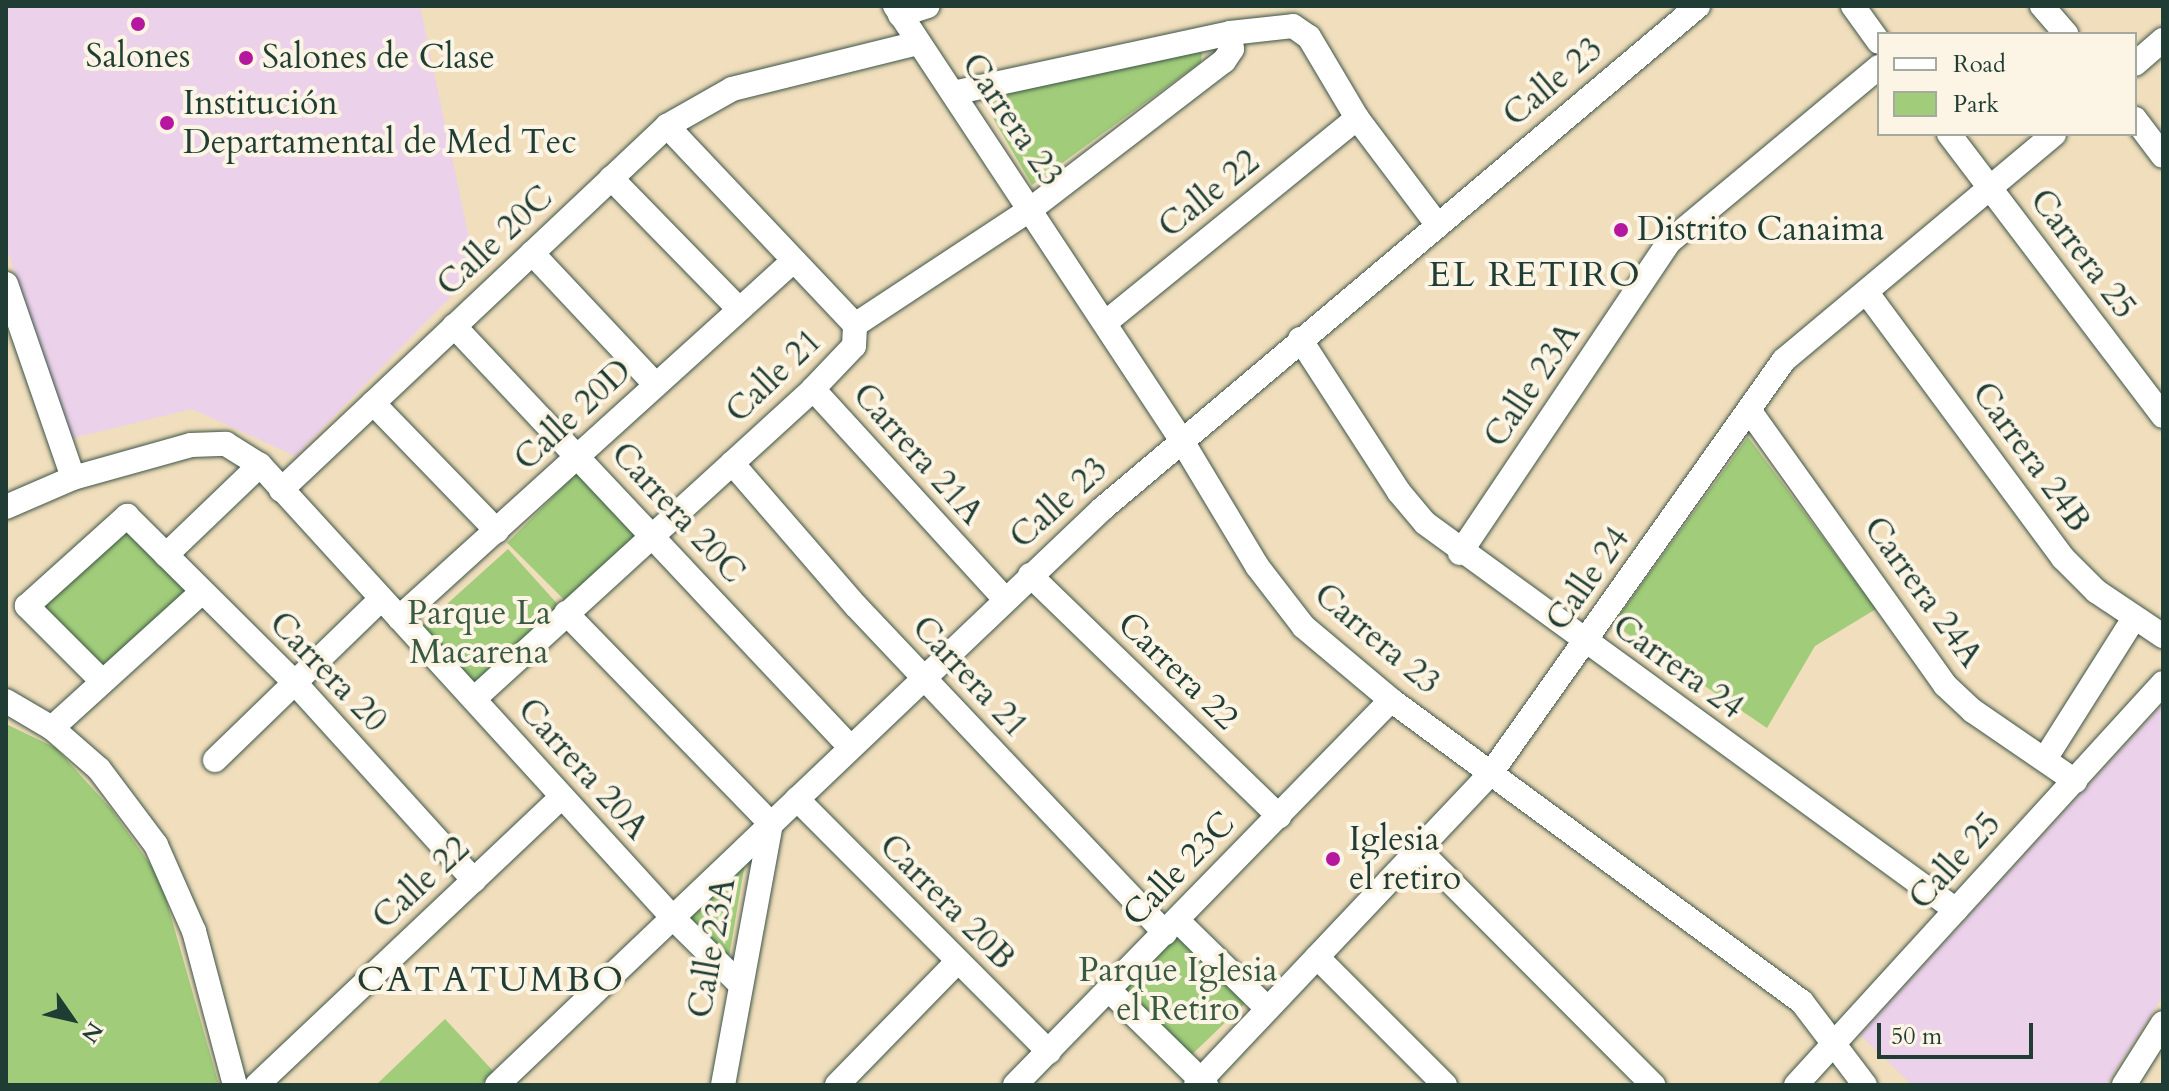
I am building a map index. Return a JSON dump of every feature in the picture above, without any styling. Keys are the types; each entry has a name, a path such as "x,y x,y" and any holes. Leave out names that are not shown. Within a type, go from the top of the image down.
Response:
{"street":[{"path":"898,11 928,6"},
{"name":"Calle 23","path":"497,1085 1030,575 1436,223 1698,6"},
{"path":"1853,6 1877,39"},
{"path":"2042,6 2064,32"},
{"name":"Carrera 23","path":"898,11 1031,209 1287,608 1321,646 1802,1002 1837,1044 1865,1085"},
{"path":"953,93 1230,33 1293,26 1309,37 1357,118 1436,223"},
{"name":"Calle 21","path":"474,699 813,389 854,346 855,325 1031,209 1224,61 1232,49 1230,33"},
{"path":"2137,62 2163,40"},
{"name":"Calle 20C","path":"281,490 667,126 744,85 918,43"},
{"name":"Calle 23A","path":"1460,553 1670,241 1877,69"},
{"name":"Calle 22","path":"1105,323 1357,118"},
{"path":"2137,122 2163,156"},
{"path":"667,126 792,262 855,325"},
{"name":"Carrera 25","path":"1951,136 2163,416"},
{"name":"Calle 24","path":"1201,1083 1491,773 1784,360 2052,136"},
{"path":"611,178 739,309"},
{"path":"532,253 655,384"},
{"name":"Calle 20D","path":"399,618 792,262"},
{"path":"6,284 73,478"},
{"name":"Carrera 24B","path":"1867,293 2063,558 2134,618 2163,636"},
{"name":"Carrera 20C","path":"454,326 850,747"},
{"name":"Carrera 24","path":"1300,339 1399,492 1460,553 1956,910"},
{"name":"Carrera 21A","path":"813,389 1005,599"},
{"path":"373,403 497,531"},
{"name":"Carrera 24A","path":"1749,410 1945,685 1973,711 2075,781"},
{"name":"Carrera 20A","path":"6,507 73,478 191,445 226,444 260,465 673,918 740,984"},
{"name":"Carrera 21","path":"732,463 923,677 1171,926"},
{"path":"166,555 260,465"},
{"name":"Carrera 20","path":"101,680 27,606 127,516 201,593 296,684 474,880"},
{"name":"Carrera 22","path":"1030,575 1279,816"},
{"path":"52,728 101,680 201,593"},
{"path":"215,760 381,599"},
{"path":"566,613 771,824"},
{"path":"2045,759 2134,618"},
{"name":"Calle 25","path":"1796,1085 1837,1044 2163,683"},
{"name":"Calle 23C","path":"1015,1085 1391,700"},
{"path":"6,701 52,728 120,793 156,845 184,901 235,1085"},
{"name":"Calle 22","path":"257,1085 562,797"},
{"name":"Carrera 20B","path":"797,799 1049,1052"},
{"name":"Calle 23A","path":"723,1085 771,824"},
{"path":"1419,850 1653,1085"},
{"path":"1171,926 1268,1009"},
{"path":"1317,957 1445,1085"},
{"path":"837,1085 957,962"},
{"path":"1109,990 1201,1083"},
{"path":"2124,1085 2156,1053 2163,1023"}],"shaded area":[{"path":"6,6 420,6 476,271 295,456 192,409 69,439 6,246"},
{"path":"2163,704 2163,996 2106,1085 1912,1085 1860,1035"}],"green space":[{"path":"1203,45 1201,62 1032,185 978,92"},
{"path":"1748,437 1876,609 1815,646 1767,728 1613,624"},
{"path":"580,470 642,532 569,605 507,543"},
{"path":"126,523 195,595 106,670 32,604"},
{"name":"Parque La Macarena","path":"508,549 562,609 470,692 416,632"},
{"path":"6,724 56,748 111,809 160,878 219,1085 6,1085"},
{"path":"746,857 729,957 681,912"},
{"name":"Parque Iglesia el Retiro","path":"1179,935 1245,1003 1189,1058 1123,989"},
{"path":"445,1019 494,1072 480,1085 376,1085"}],"place":[{"name":"Salones","path":"138,24"},
{"name":"Salones de Clase","path":"246,58"},
{"name":"Institución Departamental de Med Tec","path":"167,123"},
{"name":"Distrito Canaima","path":"1621,230"},
{"name":"Iglesia el retiro","path":"1333,859"}],"district":[{"name":"EL RETIRO","path":"1535,275"},
{"name":"CATATUMBO","path":"491,980"}]}
